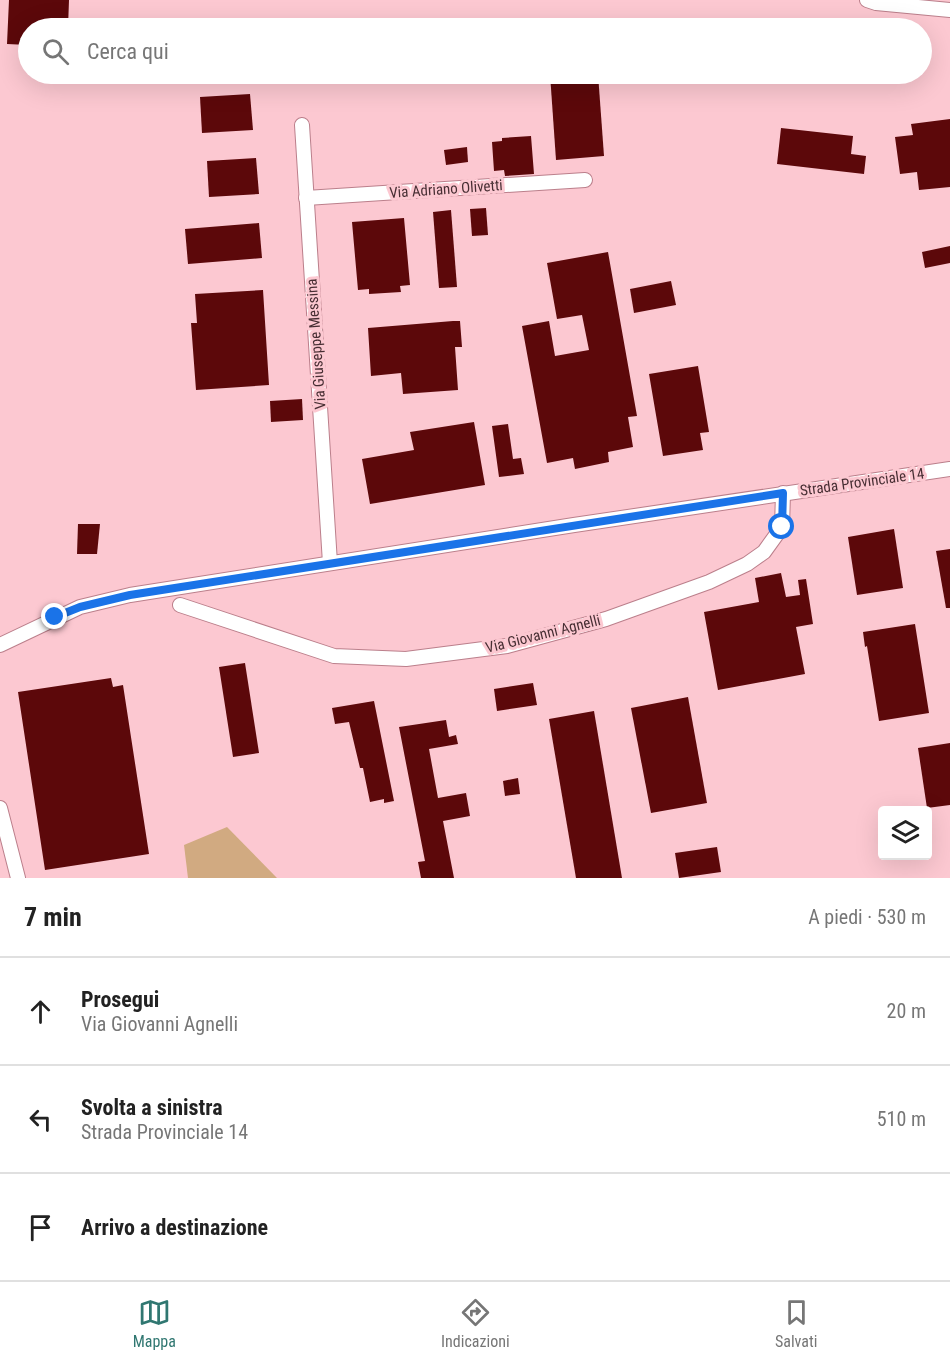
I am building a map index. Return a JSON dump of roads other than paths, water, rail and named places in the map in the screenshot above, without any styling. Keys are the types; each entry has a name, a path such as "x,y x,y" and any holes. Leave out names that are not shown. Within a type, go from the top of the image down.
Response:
{"street":[{"path":"867,0 876,3 950,10"},
{"name":"Via Giuseppe Messina","path":"302,124 330,563"},
{"name":"Via Adriano Olivetti","path":"306,198 585,180"},
{"name":"Strada Provinciale 14","path":"0,645 55,617 105,600 330,563 950,469"},
{"name":"Via Giovanni Agnelli","path":"180,605 334,656 406,659 507,646 606,619 709,582 747,564 764,552 782,527 783,493"},
{"path":"0,808 18,878"}]}
